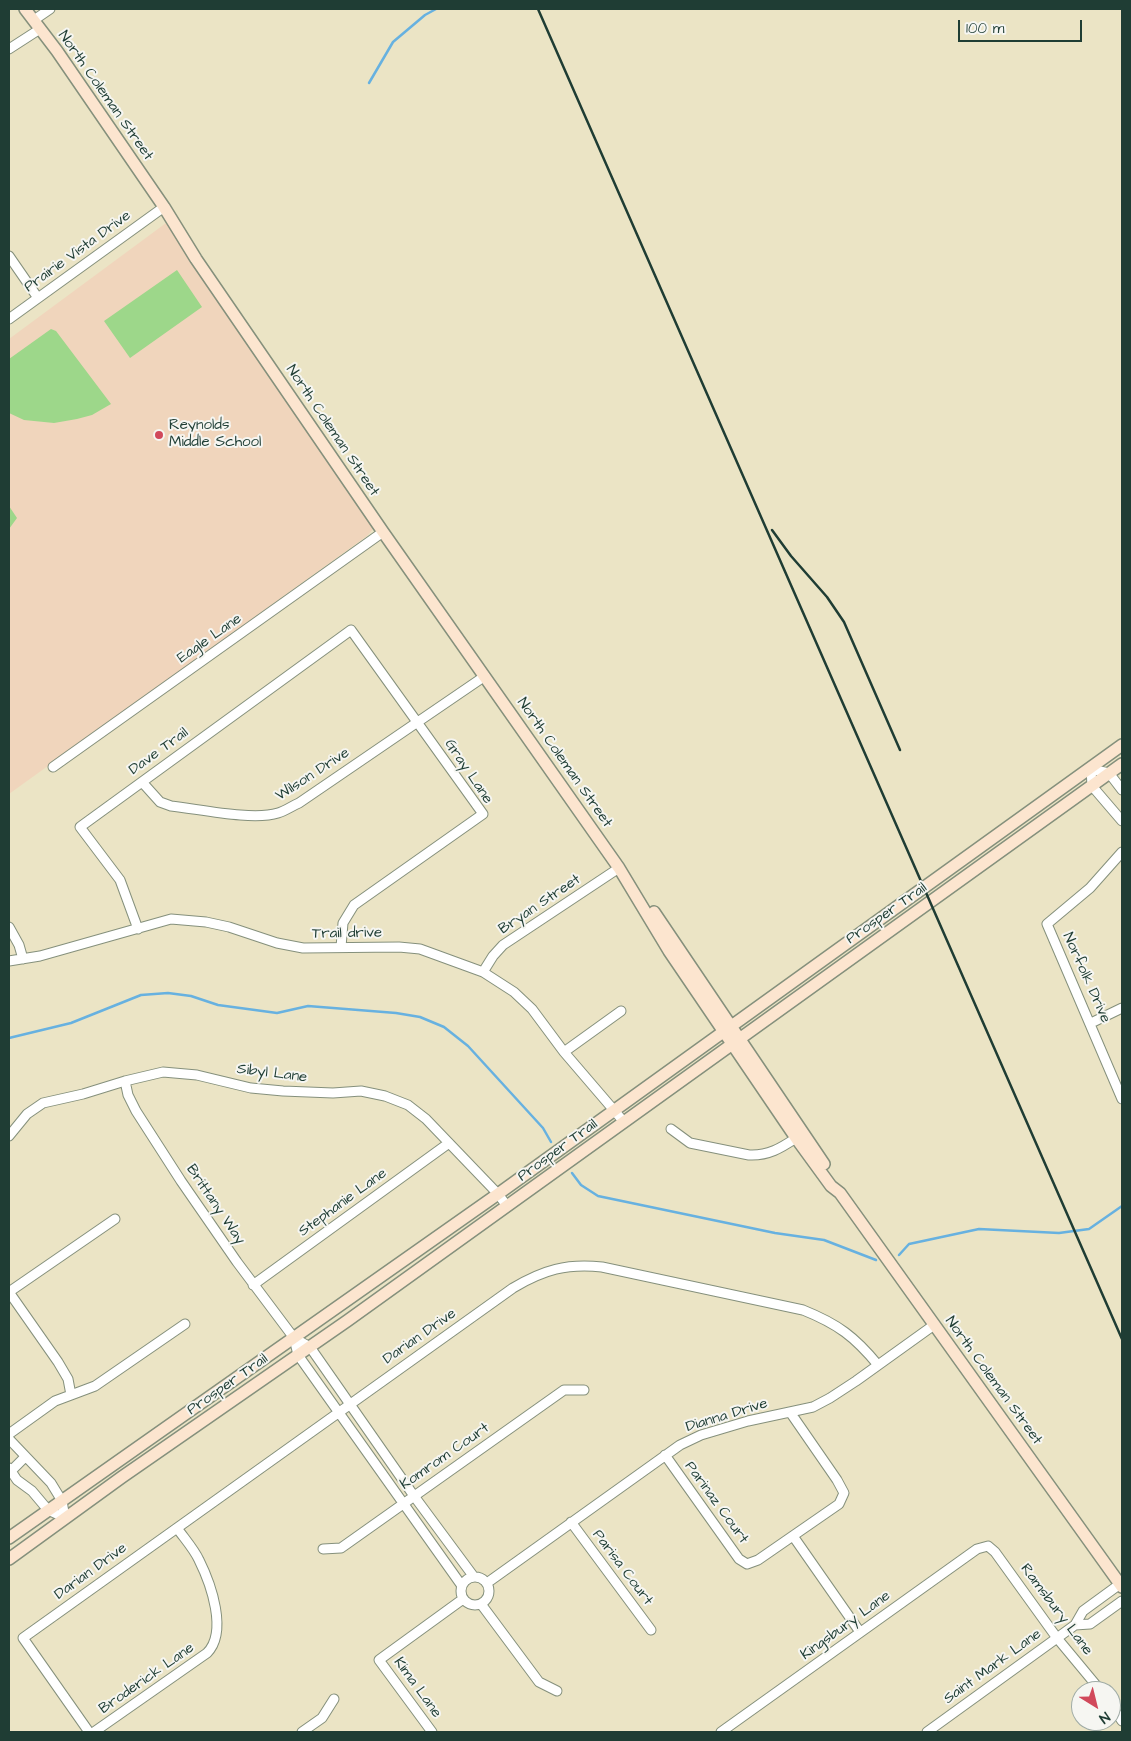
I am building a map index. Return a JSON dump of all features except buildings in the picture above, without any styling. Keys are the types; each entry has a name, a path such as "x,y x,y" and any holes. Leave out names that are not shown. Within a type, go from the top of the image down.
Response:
{"main road":[{"name":"North Coleman Street","path":"25,9 164,207 196,259 382,532 619,868 634,884 796,1138 832,1186 840,1192 1121,1586"},
{"name":"Prosper Trail","path":"9,1538 498,1194 1122,745"},
{"name":"Prosper Trail","path":"9,1559 310,1347 1122,764"},
{"name":"North Coleman Street","path":"735,1041 826,1165 837,1182 840,1192"}],"street":[{"path":"9,49 37,25 50,9"},
{"name":"Prairie Vista Drive","path":"9,319 164,207"},
{"path":"9,256 38,298"},
{"name":"Eagle Lane","path":"52,767 382,532"},
{"name":"Gray Lane","path":"342,947 342,923 354,905 482,814 351,630"},
{"name":"Dave Trail","path":"138,928 120,880 80,827 351,630"},
{"name":"Wilson Drive","path":"142,782 160,802 171,806 249,816 265,816 280,813 299,803 485,676"},
{"path":"1122,790 1109,773 1091,769 1092,786 1122,821"},
{"name":"Norfolk Drive","path":"1122,852 1090,888 1047,924 1122,1099"},
{"name":"Bryan Street","path":"483,972 493,956 504,945 619,868"},
{"name":"Trail drive","path":"9,960 57,952 171,919 206,922 229,927 277,944 302,948 400,947 420,949 483,972 514,992 532,1009 564,1052 624,1122"},
{"path":"9,927 19,945 22,959"},
{"path":"1090,1023 1122,1008"},
{"path":"564,1052 621,1011"},
{"name":"Sibyl Lane","path":"9,1136 27,1114 43,1103 163,1072 197,1075 251,1088 333,1093 361,1091 385,1096 408,1105 426,1119 498,1194 506,1206"},
{"name":"Brittany Way","path":"125,1081 128,1096 141,1119 181,1181 253,1285 294,1338 310,1347 414,1496 474,1577"},
{"path":"671,1129 690,1143 749,1156 771,1153 796,1138"},
{"name":"Stephanie Lane","path":"253,1285 449,1143"},
{"path":"71,1395 68,1379 58,1362 9,1292 114,1219"},
{"name":"Darian Drive","path":"89,1732 23,1638 513,1288 543,1273 570,1266 602,1267 803,1310 833,1323 847,1333 862,1346 878,1365"},
{"path":"9,1434 55,1401 95,1386 185,1324"},
{"name":"Dianna Drive","path":"487,1583 680,1445 702,1435 812,1407 830,1398 934,1325"},
{"name":"Brittany Way","path":"294,1338 298,1355 462,1586"},
{"name":"Komrom Court","path":"324,1549 341,1548 564,1390 584,1390"},
{"path":"790,1412 844,1493 839,1504 793,1536 860,1632"},
{"path":"9,1439 51,1483 62,1501 65,1518"},
{"name":"Parinaz Court","path":"665,1455 740,1559 747,1564 758,1560 793,1536"},
{"path":"25,1457 10,1469 17,1480 32,1492 48,1510 65,1518"},
{"name":"Parisa Court","path":"571,1522 651,1630"},
{"name":"Broderick Lane","path":"94,1732 213,1647 217,1636 217,1626 210,1585 199,1559 177,1528"},
{"name":"Kingsbury Lane","path":"721,1732 977,1549 988,1546"},
{"name":"Ramsbury Lane","path":"988,1546 995,1552 1057,1638 1093,1681"},
{"path":"479,1577 487,1583 488,1597 481,1604 471,1604 464,1599 462,1586 465,1581 479,1577"},
{"name":"Saint Mark Lane","path":"927,1732 1075,1625 1083,1611 1121,1586"},
{"name":"Kima Lane","path":"432,1732 379,1660 464,1599"},
{"name":"Saint Mark Lane","path":"1075,1625 1090,1624 1122,1601"},
{"path":"481,1604 539,1682 557,1691"},
{"path":"302,1732 322,1718 334,1699"}],"shaded area":[{"name":"Reynolds Middle School","path":"166,223 374,528 367,536 9,794 9,339"}],"green space":[{"path":"177,270 202,307 130,358 104,321"},
{"path":"51,329 56,331 111,404 92,415 54,423 24,420 9,413 9,359"},
{"path":"9,506 17,518 9,529"}],"waterway":[{"path":"369,83 393,42 425,15 436,9"},
{"path":"9,1038 71,1023 141,995 168,993 191,996 218,1005 277,1013 308,1006 396,1013 420,1017 444,1027 468,1046 543,1128 551,1142"},
{"path":"572,1173 581,1185 598,1196 775,1233 824,1240 876,1260"},
{"path":"899,1255 909,1244 979,1229 1059,1233 1089,1229 1122,1206"}],"railway":[{"path":"538,9 1122,1339"},
{"path":"772,530 791,556 827,597 844,622 900,750"}],"place":[{"name":"Reynolds Middle School","path":"159,435"}]}
